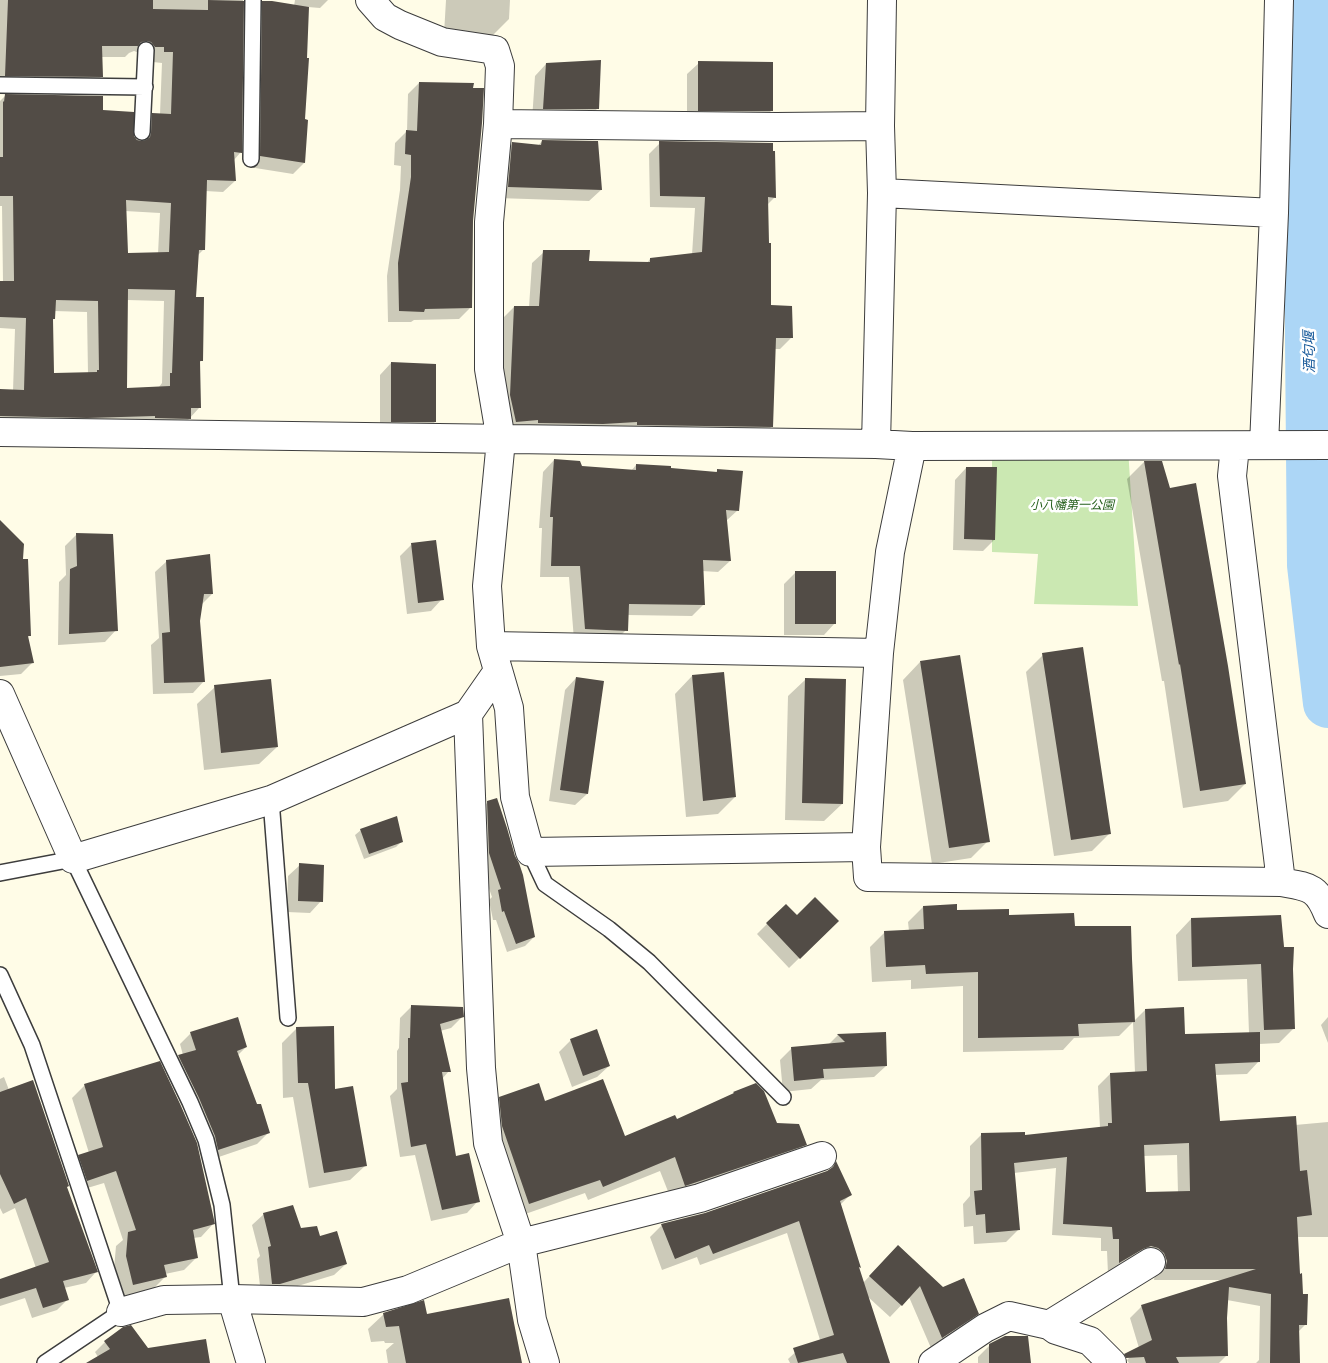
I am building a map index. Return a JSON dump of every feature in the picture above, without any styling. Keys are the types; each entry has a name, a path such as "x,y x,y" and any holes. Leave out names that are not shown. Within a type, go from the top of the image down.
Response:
{"street":[{"path":"370,0 385,17 442,42 495,50 500,66 498,124 489,222 489,369 501,440 487,586 495,659 509,708 515,797 530,852 866,847"},
{"path":"876,444 882,193 880,126 882,0"},
{"path":"1272,445 1274,213 1279,0"},
{"path":"498,124 776,127 880,126"},
{"path":"882,193 1274,213"},
{"path":"0,432 912,446 1328,445"},
{"path":"912,446 890,552 879,653 866,847 868,877 1281,882 1308,887 1322,900 1328,914"},
{"path":"1235,446 1232,476 1281,882"},
{"path":"495,659 879,653"},
{"path":"495,659 468,714 481,1068 488,1143 521,1243 532,1320 545,1363"},
{"path":"0,694 73,859 272,800 468,714"},
{"path":"121,1312 164,1300 232,1299 363,1302 408,1290 521,1243 700,1198 822,1156"},
{"path":"1049,1325 1152,1262"},
{"path":"232,1299 251,1363"},
{"path":"934,1363 985,1328 1009,1316 1049,1325 1056,1330 1090,1341 1112,1363"}],"lane":[{"path":"251,159 253,0"},
{"path":"142,132 146,50"},
{"path":"0,85 144,87"},
{"path":"272,800 288,1018"},
{"path":"530,852 545,884 609,929 649,962 783,1098"},
{"path":"0,873 73,859 190,1102 206,1140 222,1205 232,1299"},
{"path":"0,974 32,1045 121,1312 45,1363"}],"green space":[{"name":"小八幡第一公園","path":"992,446 1128,448 1138,606 1034,604 1038,554 992,552"}],"building":[{"path":"8,0 153,0 153,9 208,10 208,0 244,1 242,153 234,152 236,181 207,180 205,250 199,250 196,297 204,297 203,361 200,361 201,408 191,408 191,419 155,418 155,416 87,418 0,416 0,389 24,390 26,318 0,317 0,281 14,281 13,196 0,196 0,157 3,157 3,101 5,94 103,96 103,110 134,112 134,136 137,140 146,140 150,137 151,133 152,113 171,114 173,52 164,52 164,47 155,47 151,42 147,41 141,42 138,46 102,46 103,77 5,76","holes":["126,200 171,203 169,252 128,253","128,289 175,290 170,386 127,388","56,300 98,301 99,370 97,372 54,373 53,319 55,319"]},
{"path":"262,1 309,7 307,58 309,58 305,119 308,120 305,163 260,156"},
{"path":"601,60 599,109 543,109 546,63"},
{"path":"698,61 773,62 773,111 698,111"},
{"path":"419,82 474,83 473,88 484,88 473,221 472,308 425,309 424,312 399,311 398,263 411,177 411,155 405,154 406,130 417,131"},
{"path":"542,140 598,141 602,190 508,187 512,142 541,145"},
{"path":"659,141 773,143 773,151 775,151 776,198 768,197 769,243 771,243 771,305 792,306 793,338 776,338 773,427 637,425 637,422 603,424 538,423 538,420 516,422 510,395 514,306 539,306 543,250 590,250 589,261 650,262 650,258 702,252 705,197 660,196"},
{"path":"391,362 436,364 436,422 391,422"},
{"path":"554,459 580,461 582,466 636,470 636,464 717,472 717,469 743,471 739,511 726,510 731,561 703,560 705,605 629,604 628,631 585,629 580,566 551,566 553,517 550,517"},
{"path":"1144,461 1162,461 1170,488 1196,483 1228,666 1246,784 1200,791 1180,664"},
{"path":"966,467 997,467 995,540 964,539"},
{"path":"0,520 24,544 23,559 28,559 31,636 28,636 34,663 0,667"},
{"path":"76,533 113,534 118,631 69,634 70,569 77,566"},
{"path":"436,540 444,600 418,603 411,543"},
{"path":"210,554 213,594 204,594 200,621 205,682 164,683 162,633 170,632 166,560"},
{"path":"795,571 836,571 836,624 795,624"},
{"path":"1083,647 1111,834 1071,840 1042,653"},
{"path":"960,655 990,842 949,848 920,661"},
{"path":"724,672 736,797 703,801 692,675"},
{"path":"576,677 604,681 588,794 560,790"},
{"path":"805,678 846,679 843,804 802,803"},
{"path":"271,679 278,747 221,753 214,685"},
{"path":"497,798 515,856 523,875 535,937 516,944 504,911 502,912 498,890 501,889 489,853 487,801"},
{"path":"397,816 403,842 369,854 360,829"},
{"path":"299,863 324,865 323,902 298,901"},
{"path":"815,897 839,921 800,959 766,923 786,904 797,915"},
{"path":"957,904 957,910 1009,909 1009,915 1074,913 1075,926 1131,926 1135,1022 1078,1024 1079,1036 978,1038 978,972 926,974 925,965 886,967 884,931 924,929 923,906"},
{"path":"1281,915 1284,947 1294,947 1295,1029 1264,1030 1261,964 1192,967 1191,918"},
{"path":"411,1005 463,1007 464,1017 440,1024 451,1072 442,1072 456,1156 469,1153 480,1202 442,1210 426,1144 411,1147 401,1083 408,1082 408,1038 410,1038"},
{"path":"1184,1007 1185,1034 1260,1032 1260,1062 1215,1064 1220,1121 1296,1116 1300,1171 1307,1170 1312,1215 1297,1217 1300,1274 1302,1273 1303,1294 1308,1294 1307,1325 1299,1325 1300,1363 1270,1363 1271,1294 1229,1287 1227,1318 1228,1356 1176,1357 1179,1363 1146,1363 1144,1357 1126,1358 1124,1354 1152,1340 1141,1305 1256,1269 1165,1269 1167,1261 1164,1253 1158,1248 1151,1246 1119,1263 1119,1239 1113,1239 1112,1227 1063,1224 1067,1157 1014,1163 1020,1230 986,1233 985,1214 976,1215 974,1191 982,1190 981,1133 1025,1132 1025,1135 1108,1126 1108,1123 1112,1123 1110,1073 1147,1071 1145,1009","holes":["1189,1143 1190,1191 1146,1192 1144,1145"]},
{"path":"238,1017 247,1047 237,1051 257,1104 261,1104 270,1133 218,1150 215,1136 199,1098 178,1055 196,1050 190,1032"},
{"path":"334,1026 335,1089 353,1086 367,1166 324,1173 308,1083 298,1083 296,1027"},
{"path":"597,1029 610,1066 583,1076 570,1039"},
{"path":"886,1032 887,1066 823,1069 824,1078 794,1081 791,1047 845,1042 837,1034"},
{"path":"160,1061 197,1143 215,1224 193,1230 198,1258 164,1265 167,1277 133,1285 126,1256 128,1232 136,1230 116,1171 87,1181 78,1155 103,1147 84,1084"},
{"path":"603,1079 625,1136 675,1115 677,1119 756,1083 764,1091 777,1123 799,1124 807,1145 685,1186 675,1157 603,1187 600,1180 529,1204 502,1126 499,1097 539,1083 545,1101"},
{"path":"33,1080 69,1186 67,1187 98,1272 63,1281 69,1300 43,1308 36,1288 0,1299 0,1279 49,1262 26,1198 14,1204 0,1174 0,1092"},
{"path":"836,1161 852,1195 840,1201 890,1363 847,1363 843,1353 798,1363 793,1348 834,1335 799,1221 713,1254 709,1245 675,1259 661,1224 705,1213 827,1171 833,1167"},
{"path":"293,1205 301,1228 317,1226 320,1236 337,1231 347,1264 280,1284 272,1284 268,1247 271,1246 263,1213"},
{"path":"898,1245 943,1287 964,1278 979,1314 942,1338 920,1286 902,1306 869,1276"},
{"path":"509,1298 522,1363 406,1363 399,1326 386,1327 383,1313 424,1300 427,1314"},
{"path":"131,1325 148,1348 206,1339 210,1363 86,1363 110,1349 104,1341 123,1327"},
{"path":"1005,1336 1028,1336 1031,1363 989,1363 989,1344"}],"waterway":[{"name":"酒匂堰","path":"1307,0 1312,565 1328,703"}]}
